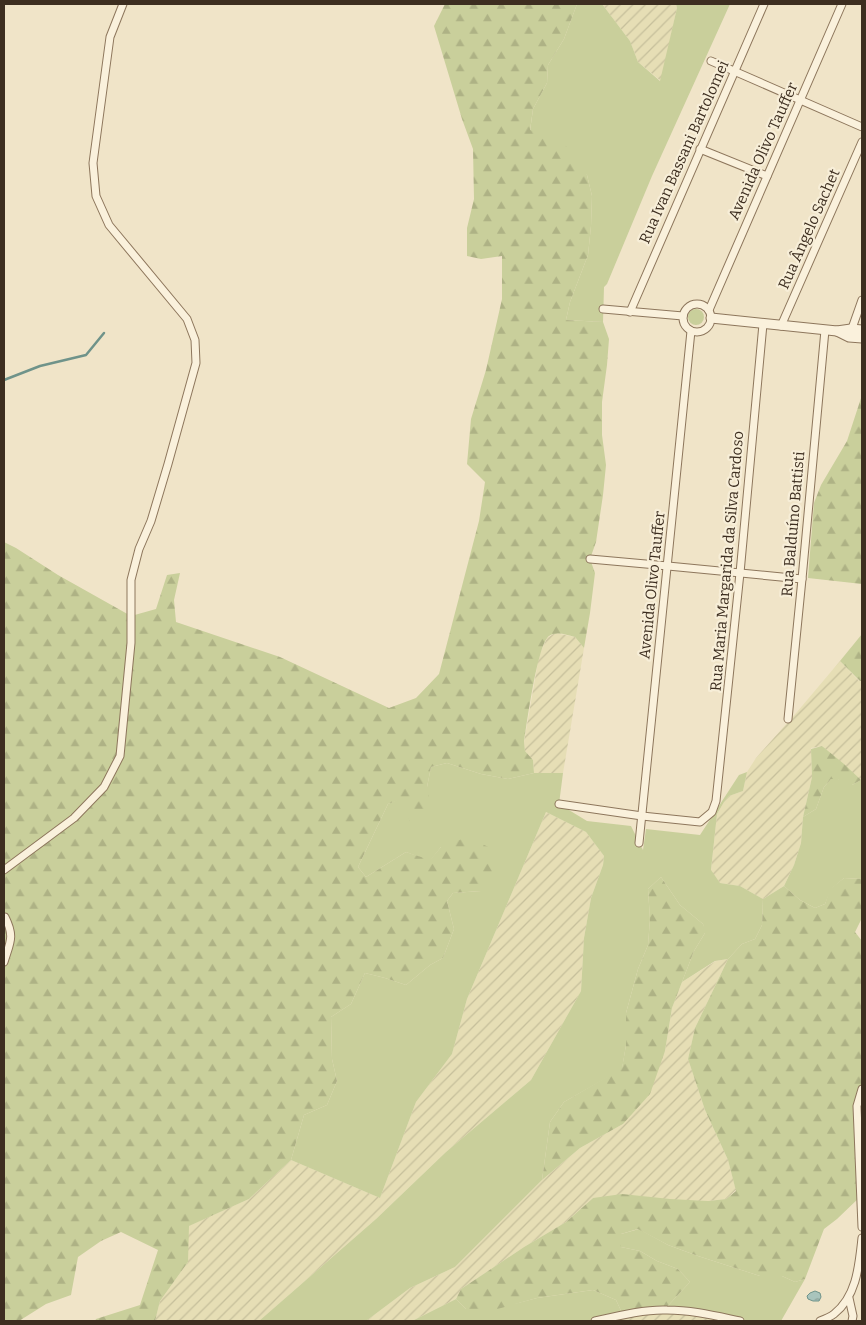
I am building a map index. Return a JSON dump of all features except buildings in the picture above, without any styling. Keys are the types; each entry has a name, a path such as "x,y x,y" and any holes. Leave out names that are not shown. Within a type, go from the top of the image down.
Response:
{"street":[{"path":"4,870 74,818 104,787 120,756 131,642 132,580 139,548 151,521 196,363 195,340 188,319 109,225 96,196 93,163 110,37 123,4"},
{"name":"Rua Ivan Bassani Bartolomei","path":"630,312 764,4"},
{"name":"Avenida Olivo Tauffer","path":"710,314 767,176 842,4"},
{"path":"710,61 862,127"},
{"name":"Rua Ângelo Sachet","path":"781,326 862,142"},
{"path":"700,149 767,176"},
{"path":"850,333 862,300"},
{"path":"700,303 705,306 710,314 710,324 702,331 696,332 684,324 684,310 688,306 700,303"},
{"path":"603,309 683,316"},
{"path":"710,314 763,324 850,333 862,338"},
{"name":"Rua Maria Margarida da Silva Cardoso","path":"642,816 700,822 712,812 716,801 740,573 763,324"},
{"name":"Avenida Olivo Tauffer","path":"639,843 691,330"},
{"name":"Rua Balduíno Battisti","path":"788,719 825,330"},
{"path":"850,333 862,330"},
{"path":"590,559 802,579"},
{"path":"559,804 642,816"},
{"path":"4,916 10,928 11,941 4,962"},
{"path":"862,1089 860,1106 862,1227"},
{"path":"852,1321 850,1298 858,1270 862,1238"},
{"path":"820,1321 834,1314 850,1298"},
{"path":"595,1321 624,1314 666,1310 699,1312 740,1321"}],"shaded area":[{"path":"602,4 676,4 677,8 661,81 638,62 630,41"},
{"path":"555,633 575,637 584,648 563,773 534,773 533,760 525,751 524,742 539,656 547,638"},
{"path":"840,661 859,681 862,681 862,782 822,746 811,748 812,777 803,817 801,843 794,865 784,886 763,899 740,886 720,883 711,871 717,814 729,796 743,791 747,772 756,758"},
{"path":"546,812 586,832 604,856 603,865 591,898 584,938 581,991 531,1080 446,1152 376,1219 259,1321 155,1321 160,1301 188,1262 188,1226 249,1199 291,1160 380,1198 416,1102 452,1054 467,999"},
{"path":"728,959 695,1028 688,1059 705,1110 728,1160 736,1190 726,1199 708,1201 593,1198 566,1222 524,1247 461,1289 456,1299 412,1321 366,1321 410,1288 455,1267 542,1180 580,1148 623,1124 665,1051 672,1008 682,982 716,961"},
{"path":"665,1309 740,1321 595,1321"}],"green space":[{"path":"445,4 577,4 564,39 548,65 547,83 533,109 530,130 553,138 575,152 587,175 592,196 588,255 570,302 566,320 603,322 609,339 602,402 602,435 606,465 596,542 590,559 595,573 584,648 575,637 555,634 549,636 540,654 524,742 525,751 533,760 534,773 508,779 481,774 447,763 431,767 427,787 431,811 410,822 402,799 388,804 358,867 366,877 406,852 430,860 441,847 467,837 495,850 496,877 481,891 453,893 447,901 454,929 443,958 430,965 406,985 365,973 351,1004 331,1017 332,1059 337,1081 327,1105 304,1115 291,1160 249,1199 189,1226 188,1262 160,1301 155,1321 95,1321 96,1319 140,1305 158,1250 121,1232 101,1241 78,1257 71,1295 46,1304 19,1321 4,1321 4,542 131,616 156,609 167,575 180,573 174,600 176,622 280,657 389,708 416,698 439,674 479,521 485,482 467,464 471,419 486,370 502,299 502,256 481,259 467,256 467,228 474,199 473,149 434,26"},
{"path":"577,4 602,4 630,41 638,62 660,81 677,8 676,4 730,4 652,176 607,284 604,287 603,322 566,320 570,302 588,255 592,196 587,175 530,131 533,109 547,83 548,65 564,39"},
{"path":"693,309 699,309 704,314 702,323 693,325 688,320 688,314"},
{"path":"862,395 862,584 808,578 814,503 821,485 847,441"},
{"path":"862,634 862,681 860,681 840,661"},
{"path":"822,746 861,780 852,785 844,786 838,779 831,779 824,787 816,809 803,817 812,777 811,749"},
{"path":"447,763 481,774 508,779 534,773 563,773 559,804 587,821 631,826 643,850 646,829 700,835 739,775 747,772 743,791 729,796 717,814 711,870 720,883 740,886 763,899 762,925 755,939 742,944 728,959 715,961 682,982 694,951 705,933 703,924 680,905 661,877 648,889 650,919 648,945 638,969 626,1013 626,1045 622,1069 564,1102 550,1122 542,1180 455,1267 410,1288 366,1321 259,1321 376,1219 446,1152 531,1080 581,991 584,938 591,898 603,865 604,856 586,832 546,812 467,999 452,1054 416,1102 380,1198 291,1160 304,1115 327,1105 337,1081 332,1059 331,1017 351,1004 365,973 406,985 430,965 443,958 454,929 447,901 453,893 481,891 441,847 430,861 406,852 366,877 358,867 388,804 427,787 431,767"},
{"path":"831,779 838,779 852,785 861,780 862,782 862,879 844,878 831,889 825,904 815,908 800,900 784,886 794,865 801,843 803,817 816,809 824,787"},
{"path":"661,877 680,905 703,924 705,933 694,951 672,1008 665,1051 650,1094 623,1124 580,1148 542,1180 550,1122 564,1102 622,1068 626,1045 626,1013 638,969 648,945 650,919 648,889"},
{"path":"844,878 862,879 862,918 855,932 862,941 862,1089 857,1106 861,1196 824,1229 805,1279 795,1282 782,1276 760,1276 668,1245 638,1229 621,1234 621,1247 640,1251 657,1261 678,1269 690,1282 665,1309 623,1315 616,1300 593,1290 537,1298 487,1312 466,1309 456,1299 461,1289 524,1247 566,1222 593,1198 622,1194 708,1201 726,1199 736,1191 728,1160 705,1110 688,1059 695,1028 728,959 742,944 755,939 762,925 763,899 784,886 800,900 815,908 825,904 830,889"},
{"path":"639,1229 668,1245 760,1276 782,1276 795,1282 805,1279 781,1321 740,1321 665,1309 690,1282 678,1269 657,1261 640,1251 621,1247 621,1234"},
{"path":"593,1290 616,1300 623,1315 595,1321 412,1321 456,1299 466,1309 518,1303 537,1298"}],"water":[{"path":"815,1291 820,1293 819,1301 808,1299 807,1296"}],"waterway":[{"path":"4,380 40,366 86,355 104,333"}]}
